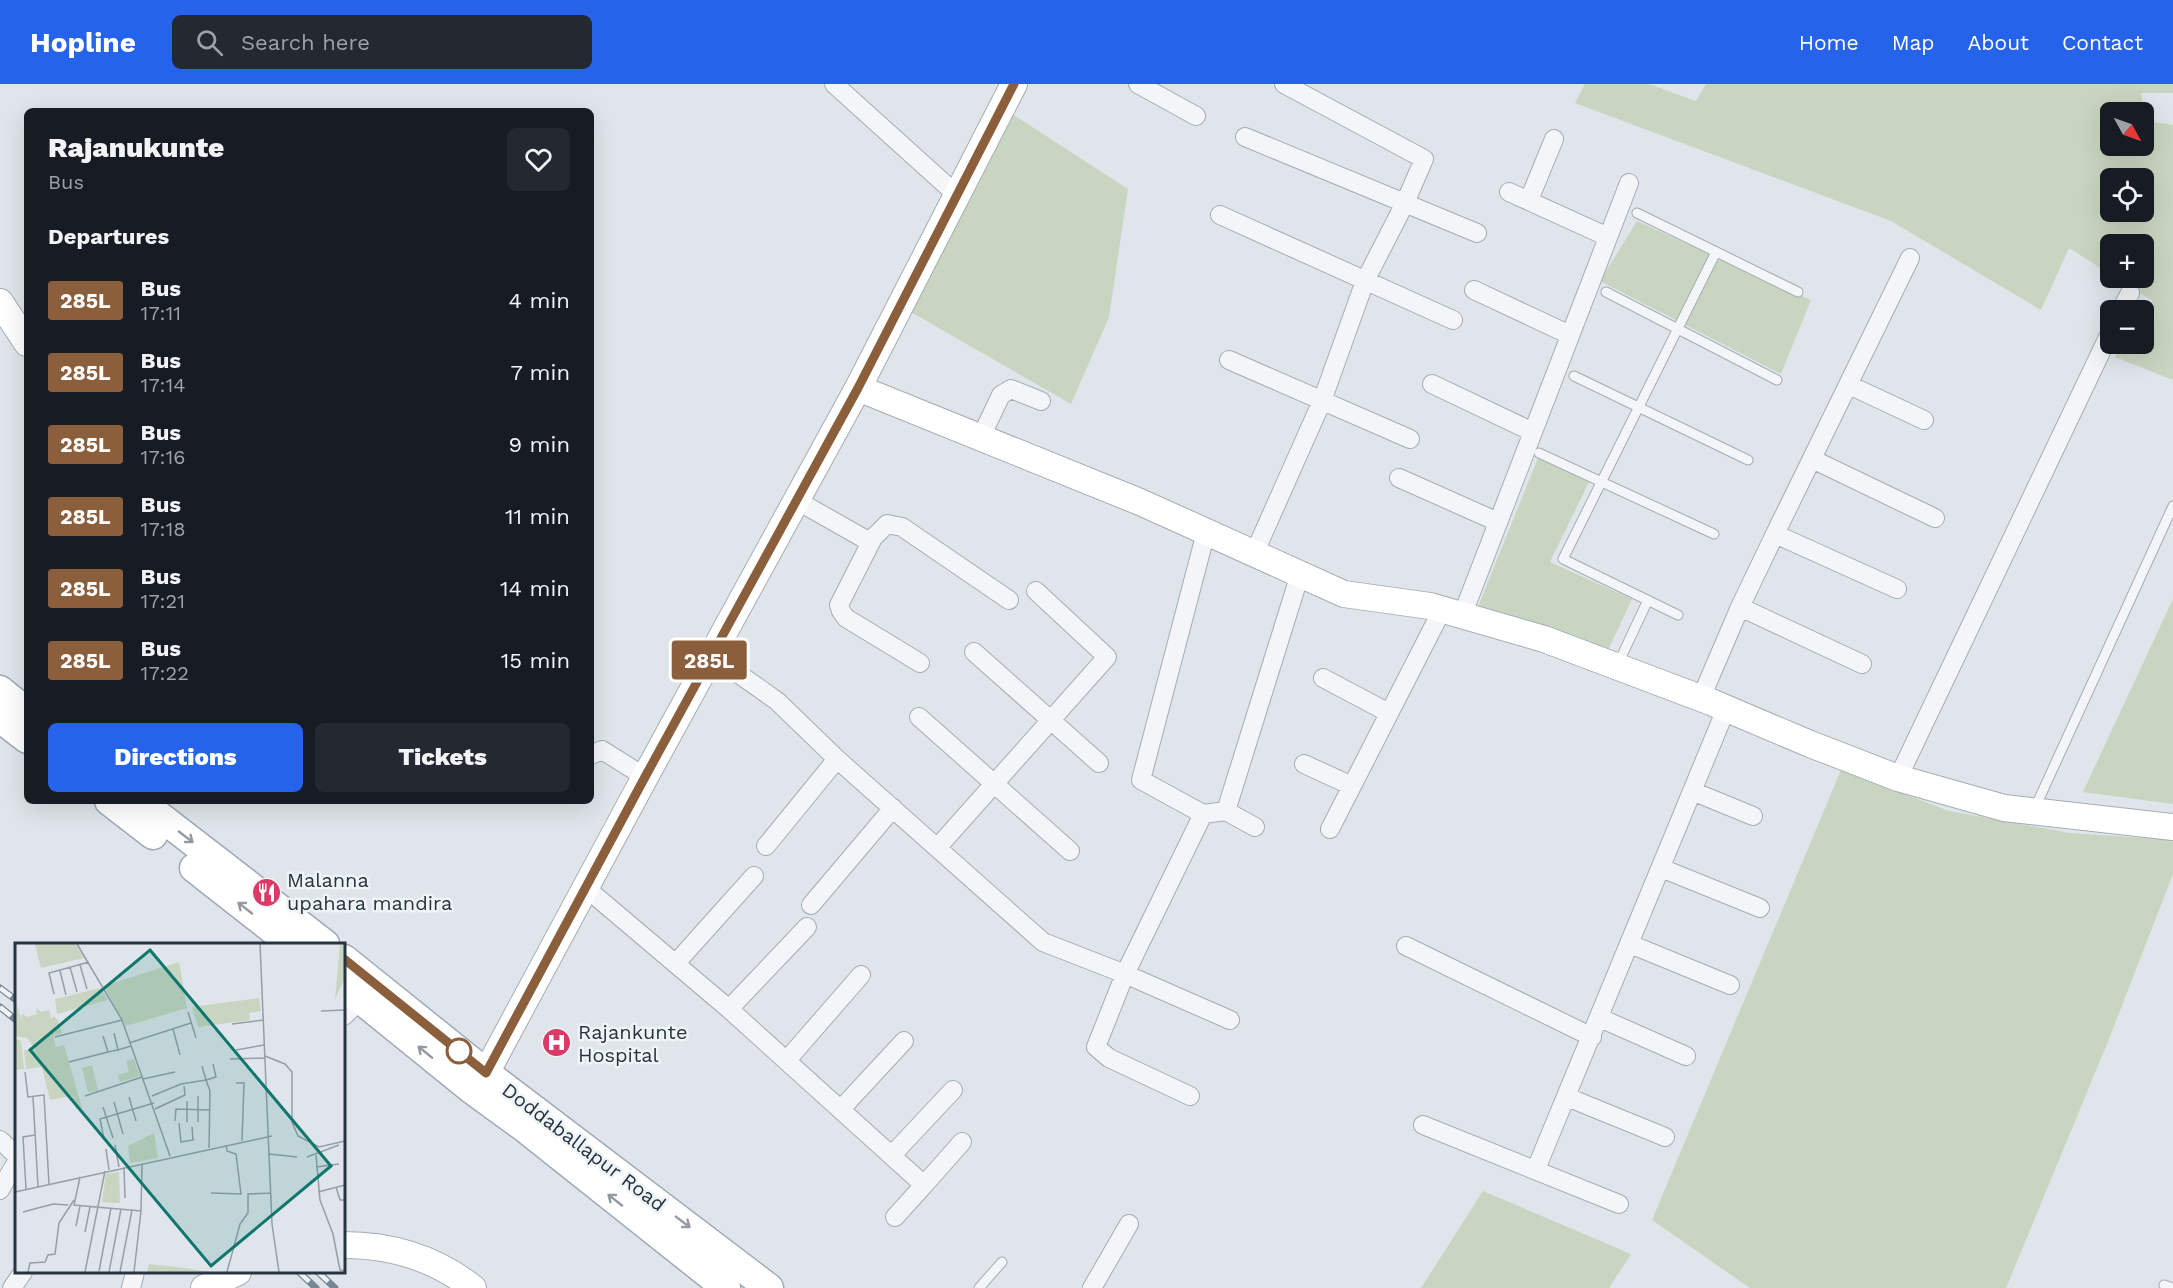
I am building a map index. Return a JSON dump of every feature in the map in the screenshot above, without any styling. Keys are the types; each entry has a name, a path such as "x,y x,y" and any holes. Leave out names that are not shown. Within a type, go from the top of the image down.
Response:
{"main road":[{"path":"0,690 24,710"},
{"path":"0,718 24,737"},
{"path":"128,804 289,943"},
{"path":"128,804 322,943"},
{"name":"Doddaballapur Road","path":"345,962 356,996 769,1288"},
{"path":"478,1081 526,1130 726,1288"}],"street":[{"path":"834,84 957,195"},
{"path":"478,1081 586,888 858,388 1014,84"},
{"path":"1138,84 1196,116"},
{"path":"1254,554 1322,401 1365,281 1405,203 1424,159 1284,84"},
{"path":"1245,137 1477,233"},
{"path":"1529,200 1554,139"},
{"path":"1330,829 1389,713 1452,613 1498,522 1629,183"},
{"path":"1509,192 1608,237"},
{"path":"1220,215 1453,320"},
{"path":"1701,698 1740,607 1910,258"},
{"path":"1474,291 1570,335"},
{"path":"2126,300 2130,293"},
{"path":"0,302 24,338"},
{"path":"1898,778 2100,354"},
{"path":"1229,360 1410,439"},
{"path":"1432,384 1533,432"},
{"path":"1849,385 1924,420"},
{"path":"858,388 1140,502 1344,594 1430,606 1544,639 1701,698 1898,778 2004,808 2173,826"},
{"path":"981,437 1001,395 1011,389 1041,401"},
{"path":"1812,459 1935,518"},
{"path":"1399,478 1498,522"},
{"path":"796,500 870,542"},
{"path":"920,663 846,618 839,605 870,542 887,524 902,527 1009,600"},
{"path":"1206,532 1141,780 1203,814 1226,812 1256,827"},
{"path":"1775,534 1897,589"},
{"path":"1226,812 1299,574"},
{"path":"937,848 1107,657 1036,591"},
{"path":"1740,607 1862,664"},
{"path":"974,652 1099,763"},
{"path":"712,655 777,701 837,759 1043,942 1125,974 1230,1020"},
{"path":"1323,678 1389,713"},
{"path":"1536,1169 1726,709"},
{"path":"919,717 1070,851"},
{"path":"594,753 602,750 645,777"},
{"path":"766,846 837,759"},
{"path":"1304,764 1352,786"},
{"path":"1692,791 1753,816"},
{"path":"811,905 893,808"},
{"path":"1190,1096 1109,1058 1096,1047 1125,974 1203,814"},
{"path":"1661,868 1760,908"},
{"path":"676,963 754,876"},
{"path":"586,888 729,1009 924,1185"},
{"path":"729,1009 807,927"},
{"path":"1630,944 1731,985"},
{"path":"1406,946 1592,1036"},
{"path":"787,1060 861,975"},
{"path":"1600,1018 1686,1056"},
{"path":"841,1109 904,1041"},
{"path":"892,1155 953,1090"},
{"path":"1567,1097 1665,1137"},
{"path":"1423,1125 1619,1204"},
{"path":"0,1140 15,1154"},
{"path":"895,1217 962,1142"},
{"path":"0,1190 15,1166"},
{"path":"1092,1288 1129,1224"},
{"path":"345,1245 367,1245 417,1256 436,1263 472,1288"},
{"path":"12,1288 22,1273"},
{"path":"131,1288 135,1273"},
{"path":"204,1288 236,1273"}],"lane":[{"path":"1637,213 1798,292"},
{"path":"1678,615 1563,559 1716,252"},
{"path":"1605,292 1777,381"},
{"path":"1574,376 1748,460"},
{"path":"1539,453 1714,534"},
{"path":"2033,812 2173,506"},
{"path":"1617,667 1648,600"},
{"path":"979,1288 1002,1262"}],"green space":[{"path":"1585,84 1649,84 1696,101 1706,84 2173,84 2173,93 2141,93 2143,102 2100,102 2100,156 2154,156 2154,122 2173,125 2173,380 2115,357 2116,354 2154,354 2154,300 2132,288 2154,288 2154,234 2100,234 2100,268 2069,248 2041,310 1891,221 1575,103"},
{"path":"1012,114 1128,189 1109,317 1071,404 904,308"},
{"path":"1637,221 1811,300 1781,374 1600,281"},
{"path":"1538,458 1589,482 1550,562 1632,599 1608,650 1478,607"},
{"path":"2173,599 2173,804 2083,792"},
{"path":"1841,770 1949,811 2070,833 2173,840 2173,874 2109,1039 2006,1288 1750,1288 1652,1220"},
{"path":"1483,1191 1631,1254 1609,1288 1421,1288"}],"railway":[{"path":"0,988 15,999"},
{"path":"0,1007 15,1019"},
{"path":"300,1273 316,1288"},
{"path":"319,1273 335,1288"}],"bus line":[{"name":"285L","path":"345,960 486,1073 858,388 1014,84"}],"place":[{"name":"Malanna upahara mandira","path":"266,892"},
{"name":"Rajankunte Hospital","path":"557,1043"}]}
